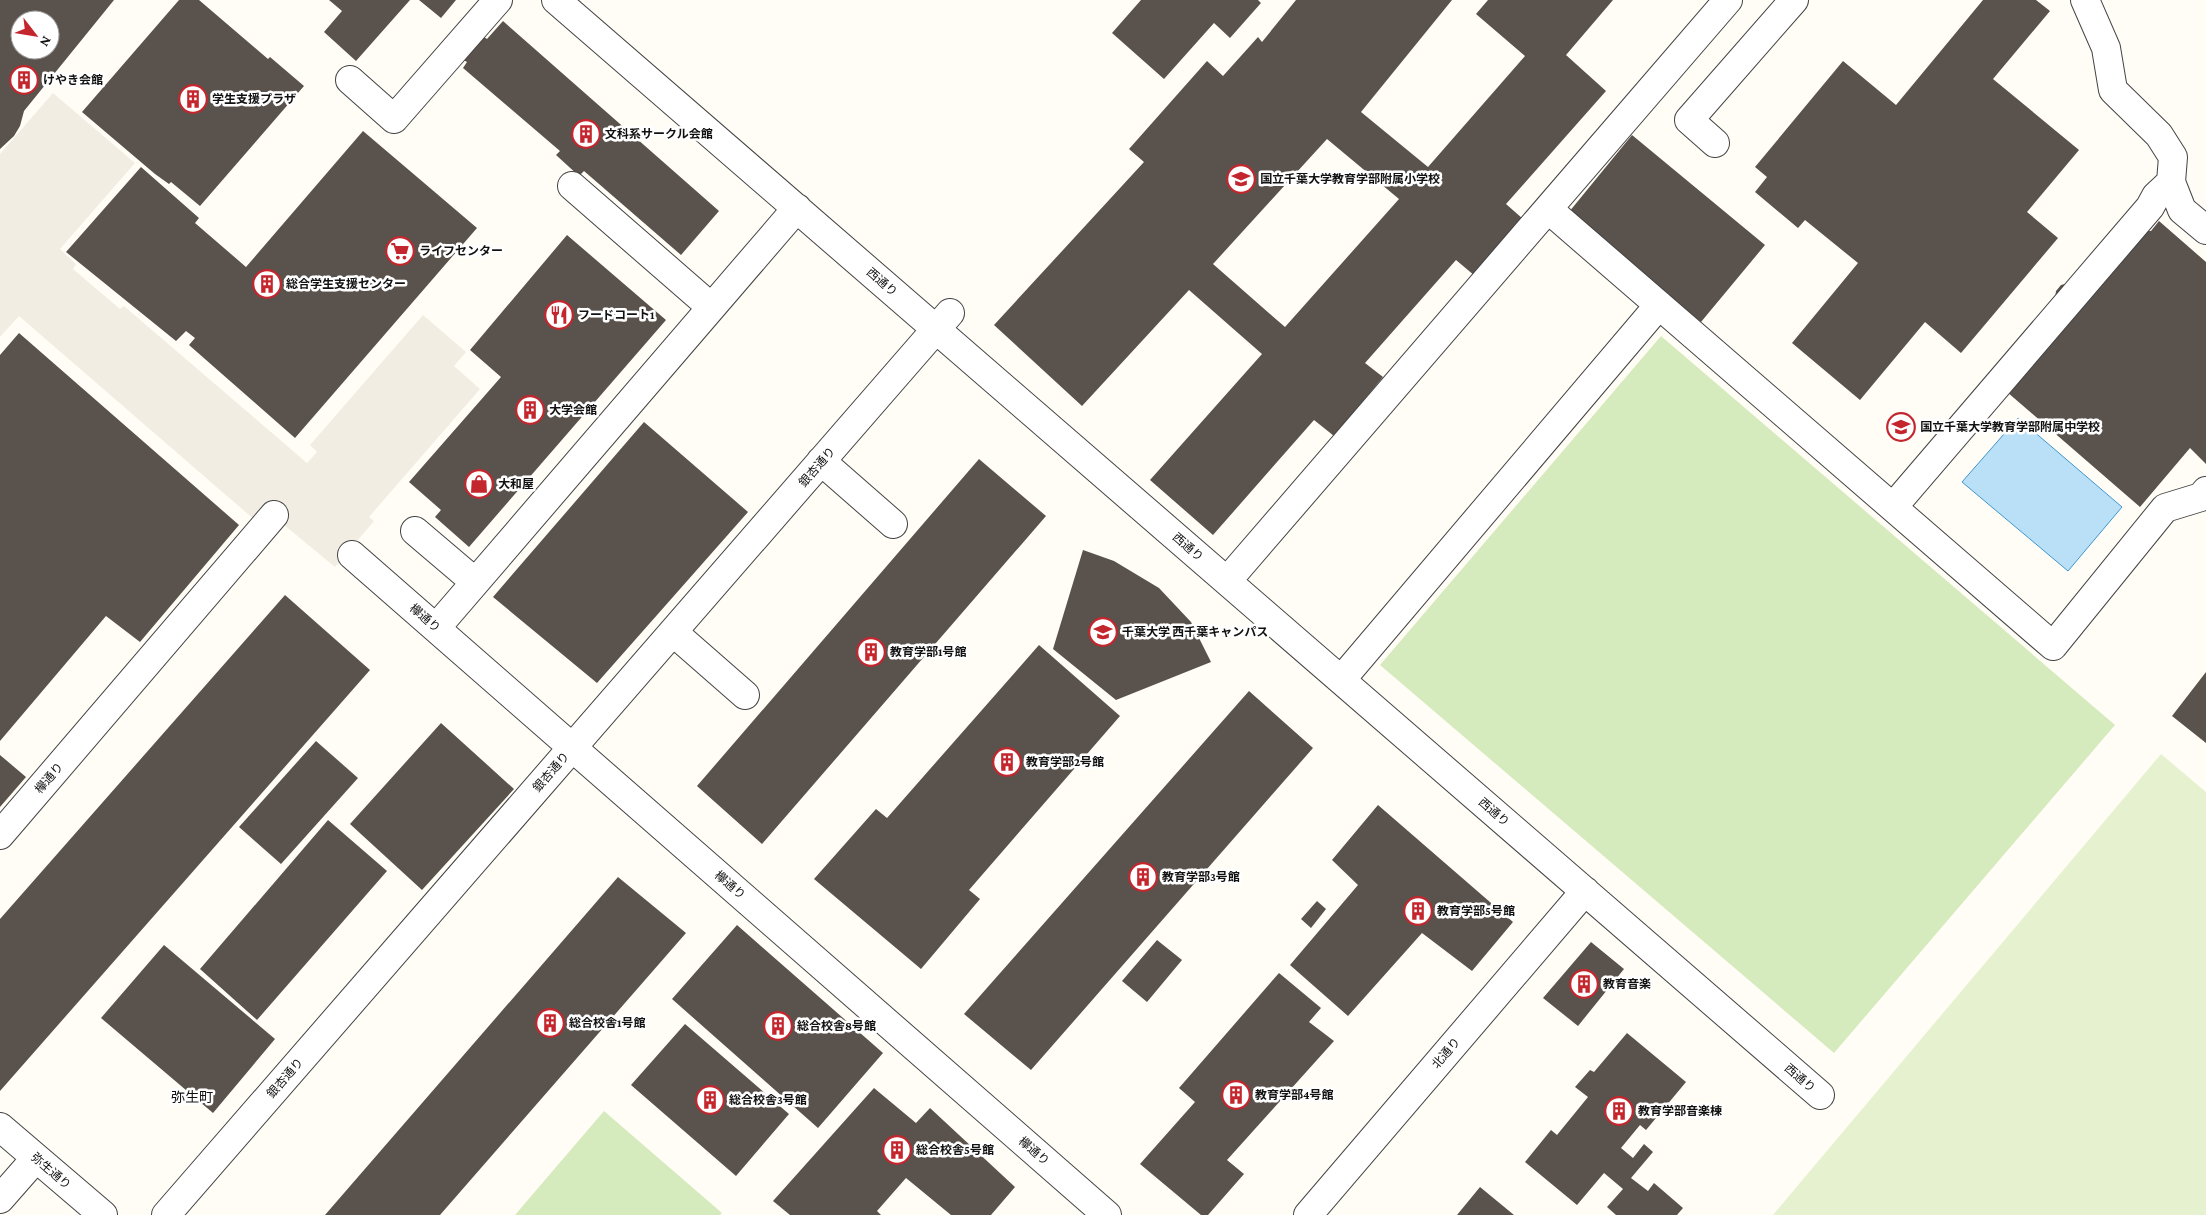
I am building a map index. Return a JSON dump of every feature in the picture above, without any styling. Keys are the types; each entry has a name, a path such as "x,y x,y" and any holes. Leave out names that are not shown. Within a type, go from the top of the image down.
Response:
{"lane":[{"path":"350,80 394,119 498,0"},
{"name":"西通り","path":"556,0 797,208 943,321 1226,581 1820,1095"},
{"path":"1226,581 1728,0"},
{"path":"1715,143 1689,120 1794,0"},
{"path":"2085,0 2106,48 2114,90 2159,135 2173,157 2171,182 2182,210 2206,230"},
{"path":"1893,507 2150,207 2156,196 2171,182"},
{"path":"572,186 711,307"},
{"path":"436,628 797,208"},
{"path":"1548,209 2053,646 2165,508 2201,497 2206,491"},
{"path":"1341,680 1659,305"},
{"name":"銀杏通り","path":"166,1215 943,321"},
{"path":"821,461 893,524"},
{"name":"欅通り","path":"0,835 274,515"},
{"path":"415,531 475,582"},
{"name":"欅通り","path":"352,555 1107,1215"},
{"path":"673,632 745,695"},
{"name":"北通り","path":"1311,1214 1585,891"},
{"name":"弥生通り","path":"0,1126 103,1215"},
{"path":"0,1199 36,1158"}],"green space":[{"path":"1661,336 2115,725 1834,1053 1380,665"},
{"path":"2161,754 2206,792 2206,1215 1773,1215"},
{"path":"604,1111 722,1213 720,1215 515,1215"}],"shaded area":[{"path":"53,93 135,163 60,249 76,264 73,269 120,309 124,306 307,463 317,452 310,445 423,315 466,352 454,366 480,389 369,517 374,521 335,567 278,520 264,528 19,316 0,337 0,154"}],"water":[{"path":"2018,418 2122,507 2068,571 1962,482"}],"building":[{"name":"けやき会館","path":"0,0 114,0 24,111 20,126 14,136 0,149"},
{"name":"学生支援プラザ","path":"179,0 199,0 268,59 270,57 304,86 200,206 171,182 169,184 155,174 82,112"},
{"path":"329,0 410,0 356,61 324,32 342,11"},
{"path":"419,0 456,0 441,18"},
{"path":"1141,0 1258,0 1261,3 1230,38 1214,23 1164,79 1112,33"},
{"path":"1296,0 1452,0 1361,112 1428,167 1525,56 1476,14 1488,0 1613,0 1566,55 1606,91 1506,204 1523,219 1475,276 1456,260 1365,363 1383,377 1334,436 1314,420 1213,535 1150,480 1262,354 1189,290 1082,406 994,325 1144,162 1129,149 1207,61 1223,76 1258,37 1262,42","holes":["1327,139 1399,199 1285,327 1213,264"]},
{"path":"1983,0 2036,0 2050,11 1993,79 2079,150 2027,212 2058,238 1961,353 1925,322 1860,400 1792,343 1858,263 1805,220 1798,228 1755,192 1767,177 1755,167 1843,61 1896,105"},
{"name":"文科系サークル会館","path":"503,21 719,211 681,255 584,171 579,176 556,155 560,151 463,68 467,62 457,56 477,32 487,39"},
{"name":"総合学生支援センター","path":"363,131 477,228 295,438 189,345 195,338 186,331 176,341 66,252 141,167 199,218 195,223 246,267"},
{"path":"1632,135 1765,245 1701,322 1569,212"},
{"path":"2159,221 2206,262 2206,464 2190,448 2140,507 2007,392 2055,299 2056,291 2061,285 2069,283 2125,231 2151,231"},
{"name":"大学会館","path":"567,235 666,320 469,547 435,517 441,510 409,482 501,377 470,350"},
{"path":"19,333 239,525 140,642 106,616 0,741 0,355"},
{"path":"644,422 748,512 597,683 493,597"},
{"name":"教育学部1号館","path":"979,459 1046,516 762,844 697,786"},
{"path":"1083,550 1114,561 1159,588 1191,622 1211,662 1116,700 1053,649"},
{"path":"285,595 370,670 0,1091 0,919"},
{"name":"教育学部2号館","path":"1039,645 1120,716 969,890 980,899 921,969 814,879 876,809 887,818"},
{"path":"2206,672 2206,743 2172,716"},
{"name":"教育学部3号館","path":"1249,691 1313,748 1031,1070 964,1014"},
{"path":"441,723 514,789 422,890 350,824"},
{"path":"316,741 358,778 281,864 239,827"},
{"path":"0,755 26,777 0,807"},
{"name":"教育学部5号館","path":"1378,805 1513,922 1472,971 1422,933 1348,1016 1290,965 1358,885 1332,860"},
{"path":"328,820 387,871 257,1020 200,969"},
{"name":"総合校舎1号館","path":"618,877 686,933 440,1215 325,1215"},
{"path":"1317,901 1326,909 1311,928 1301,919"},
{"name":"総合校舎8号館","path":"737,925 883,1053 818,1128 672,999"},
{"path":"1157,940 1182,960 1147,1002 1122,981"},
{"name":"教育音楽","path":"1591,942 1624,969 1578,1026 1543,998"},
{"path":"164,945 275,1039 213,1113 101,1018"},
{"name":"教育学部4号館","path":"1279,973 1321,1008 1309,1022 1334,1041 1227,1160 1244,1174 1208,1215 1201,1215 1140,1164 1195,1102 1179,1088"},
{"name":"総合校舎3号館","path":"685,1024 789,1114 736,1176 631,1085"},
{"name":"教育学部音楽棟","path":"1627,1033 1686,1082 1646,1130 1640,1125 1621,1148 1633,1158 1644,1144 1653,1152 1631,1178 1648,1191 1654,1183 1683,1208 1677,1215 1616,1215 1607,1207 1623,1189 1604,1173 1577,1205 1525,1162 1551,1130 1557,1135 1588,1097 1575,1087 1590,1070 1594,1072"},
{"name":"総合校舎5号館","path":"874,1088 916,1123 930,1108 1015,1187 991,1215 951,1215 906,1178 877,1211 881,1215 790,1215 773,1201"},
{"path":"1480,1187 1514,1215 1457,1215"}],"place":[{"name":"けやき会館","path":"24,80"},
{"name":"学生支援プラザ","path":"193,99"},
{"name":"文科系サークル会館","path":"586,134"},
{"name":"国立千葉大学教育学部附属小学校","path":"1241,179"},
{"name":"ライフセンター","path":"400,251"},
{"name":"総合学生支援センター","path":"267,284"},
{"name":"フードコート1","path":"559,315"},
{"name":"大学会館","path":"530,410"},
{"name":"国立千葉大学教育学部附属中学校","path":"1901,427"},
{"name":"大和屋","path":"479,484"},
{"name":"千葉大学 西千葉キャンパス","path":"1103,632"},
{"name":"教育学部1号館","path":"871,652"},
{"name":"教育学部2号館","path":"1007,762"},
{"name":"教育学部3号館","path":"1143,877"},
{"name":"教育学部5号館","path":"1418,911"},
{"name":"教育音楽","path":"1584,984"},
{"name":"総合校舎1号館","path":"550,1023"},
{"name":"総合校舎8号館","path":"778,1026"},
{"name":"教育学部4号館","path":"1236,1095"},
{"name":"総合校舎3号館","path":"710,1100"},
{"name":"教育学部音楽棟","path":"1619,1111"},
{"name":"総合校舎5号館","path":"897,1150"}],"district":[{"name":"弥生町","path":"192,1097"}]}
